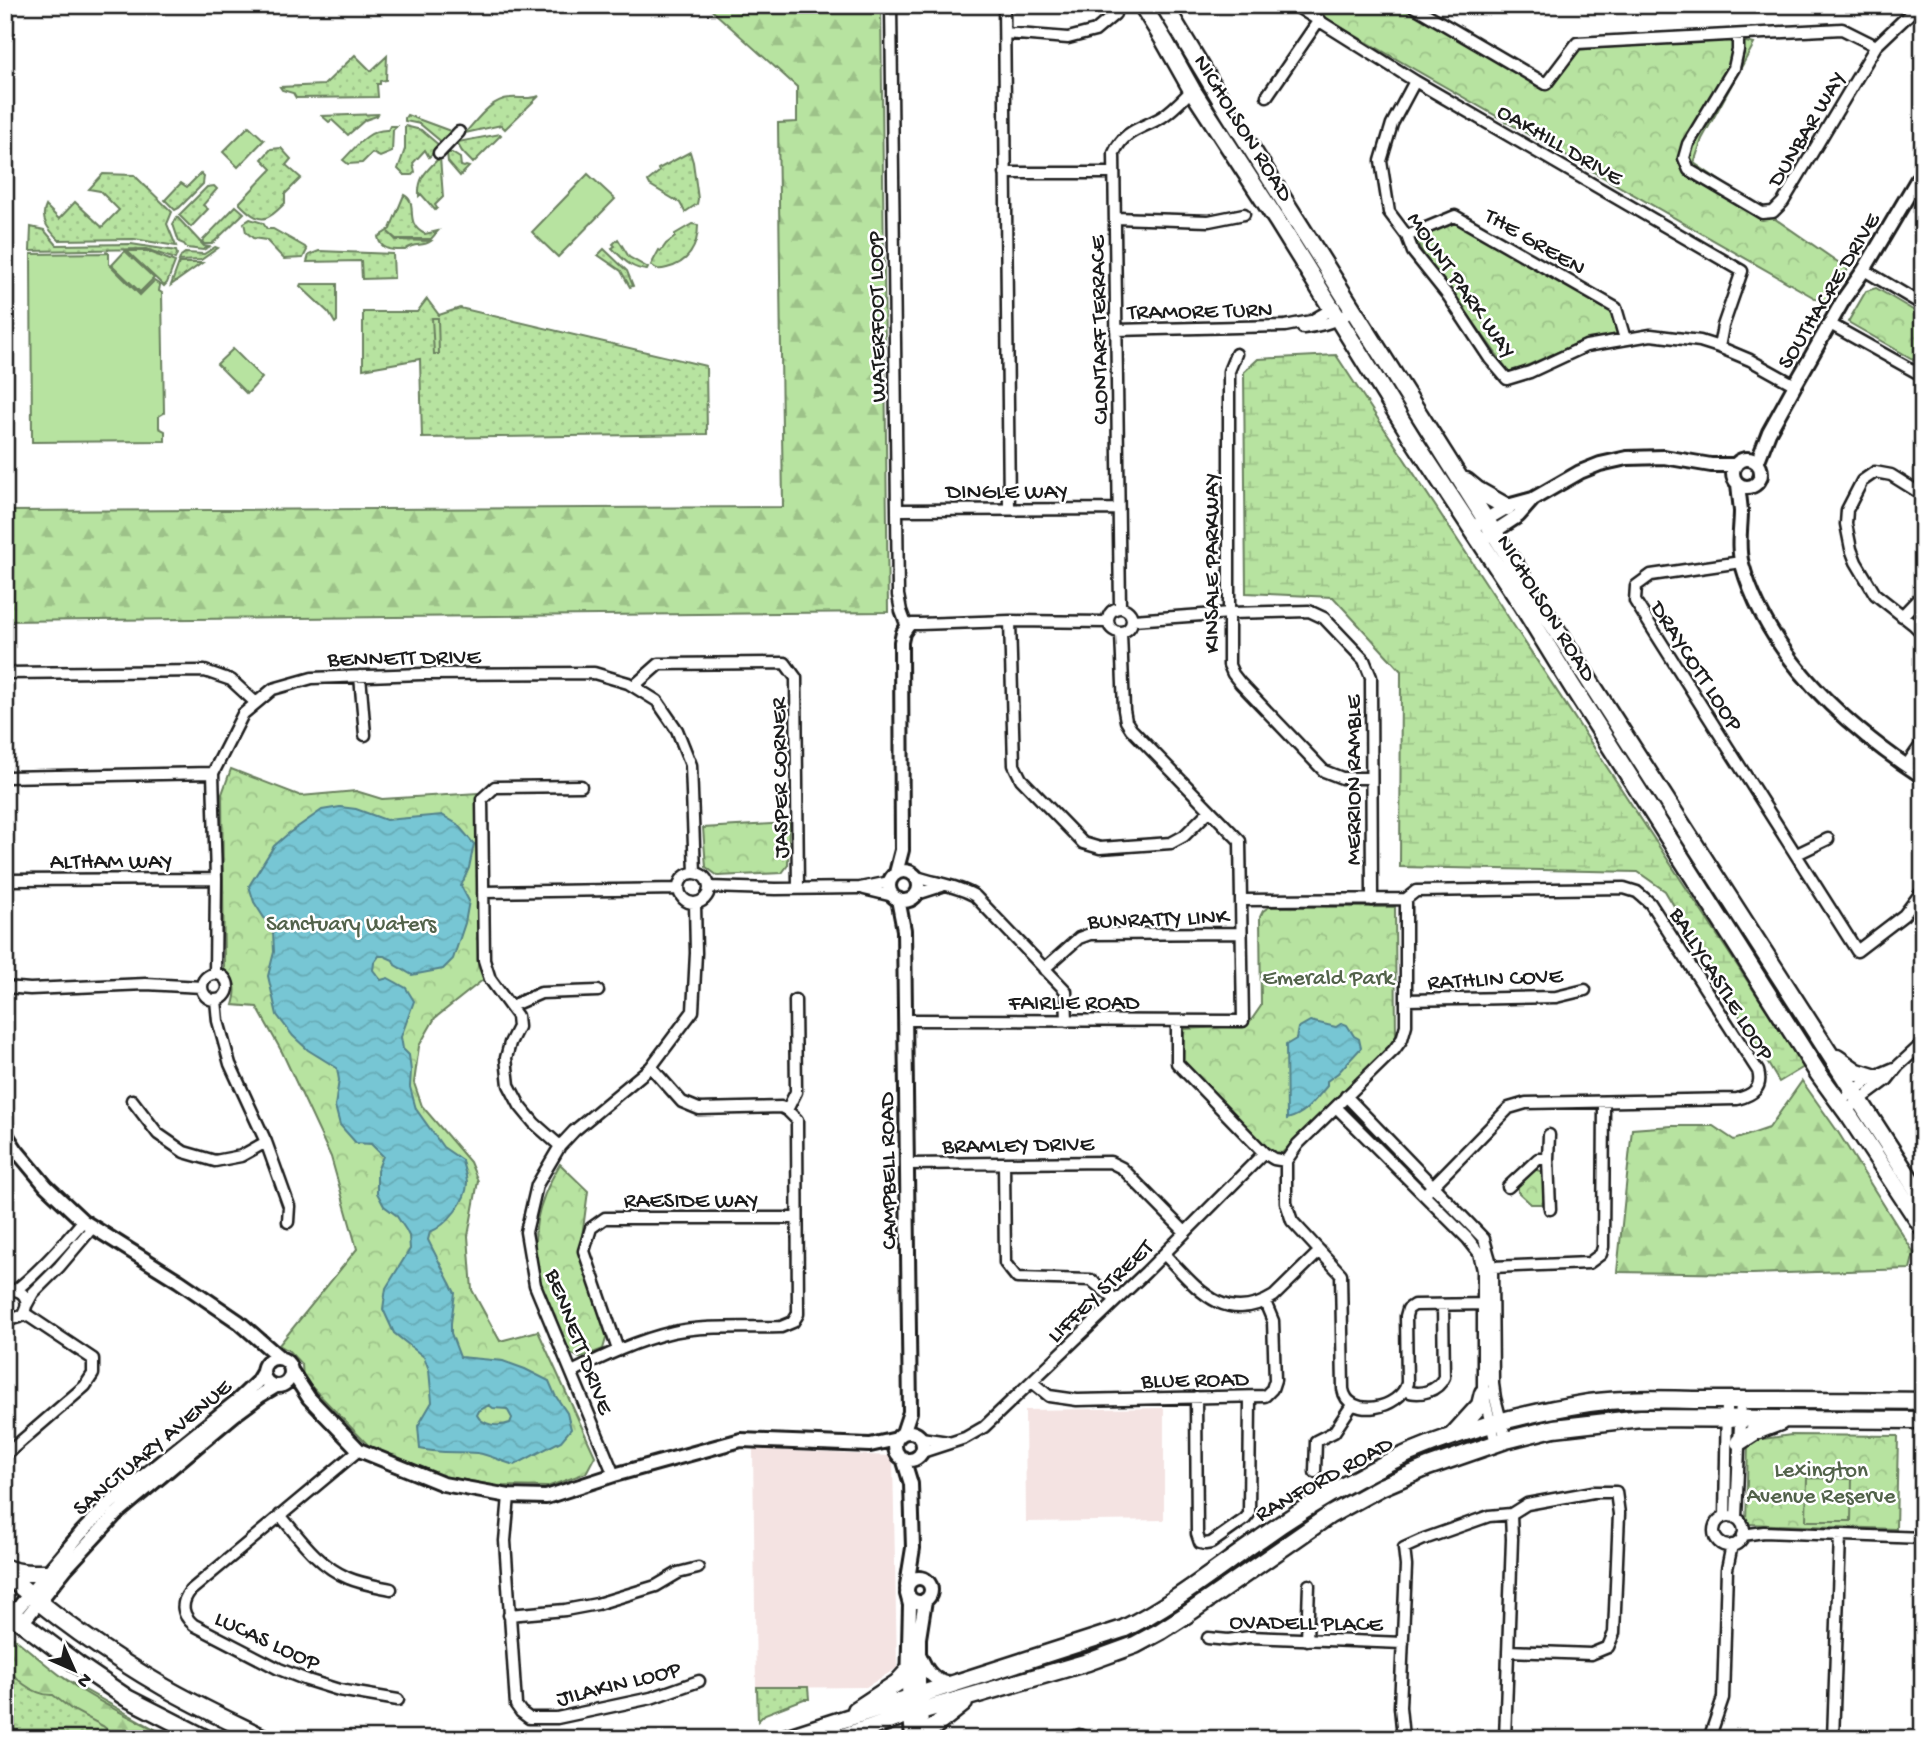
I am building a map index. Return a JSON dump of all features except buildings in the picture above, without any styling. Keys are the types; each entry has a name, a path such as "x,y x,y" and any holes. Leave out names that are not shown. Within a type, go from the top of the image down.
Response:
{"main road":[{"name":"NICHOLSON ROAD","path":"1142,5 1192,90 1278,222 1414,441 1522,604 1818,1073 1923,1228"},
{"name":"NICHOLSON ROAD","path":"1164,5 1229,113 1490,526 1923,1199"},
{"path":"1456,472 1477,490 1507,507"},
{"path":"1830,1053 1848,1066 1873,1077"},
{"path":"1449,1438 1480,1405 1483,1392"},
{"path":"1905,1401 1923,1395"},
{"name":"RANFORD ROAD","path":"836,1739 959,1682 1093,1640 1137,1622 1305,1508 1388,1463 1449,1438 1496,1423 1591,1403 1645,1400 1923,1401"},
{"name":"RANFORD ROAD","path":"782,1739 839,1721 915,1704 975,1695 1088,1662 1135,1645 1186,1615 1331,1515 1381,1487 1501,1441 1554,1428 1641,1418 1923,1420"},
{"path":"1739,1442 1756,1431 1792,1418"},
{"path":"5,1571 47,1573"},
{"path":"5,1571 78,1633 122,1662 166,1689 266,1739"},
{"path":"13,1616 127,1698 207,1739"},
{"path":"839,1721 897,1683 909,1670"},
{"path":"923,1739 931,1729 975,1695"}],"street":[{"name":"WATERFOOT LOOP","path":"891,5 898,595 908,627"},
{"path":"1004,5 1009,509"},
{"name":"OAKHILL DRIVE","path":"1294,5 1415,81 1742,271 1723,326 1719,347"},
{"path":"1411,5 1546,84 1577,43 1842,29 1876,47"},
{"name":"DUNBAR WAY","path":"1738,35 1734,68 1688,144 1684,158 1689,170 1762,213 1773,212 1783,202 1876,47 1919,5"},
{"path":"1005,33 1068,38 1095,31 1115,14"},
{"path":"1267,96 1319,20"},
{"name":"MOUNT PARK WAY","path":"1415,81 1392,124 1381,161 1389,212 1407,236 1413,251 1450,297 1490,359 1507,379 1530,372 1586,345 1651,335 1700,341 1719,347 1750,360 1795,386"},
{"name":"CLONTARF TERRACE","path":"1120,608 1114,153 1120,141 1164,116 1192,90"},
{"path":"439,153 459,132"},
{"name":"SOUTHACRE DRIVE","path":"1746,462 1769,432 1830,324 1923,170"},
{"path":"1006,173 1114,173"},
{"path":"1115,218 1209,221 1244,214"},
{"name":"THE GREEN","path":"1407,236 1455,216 1616,308 1625,339"},
{"path":"1864,270 1923,305"},
{"name":"TRAMORE TURN","path":"1116,330 1285,326 1298,328 1324,325 1350,304"},
{"path":"1830,324 1923,376"},
{"name":"KINSALE PARKWAY","path":"1236,354 1229,371 1229,665 1240,683 1324,771 1342,778 1371,778"},
{"path":"1490,526 1507,507 1534,499 1580,472 1614,460 1664,457 1712,465 1746,462 1760,467 1762,475 1741,512"},
{"path":"1746,462 1733,475 1737,482 1741,512 1741,562 1756,601 1775,637 1799,671 1843,715 1883,750 1923,777"},
{"path":"1712,465 1744,487 1754,486"},
{"path":"1923,495 1891,475 1875,472 1861,481 1847,510 1846,524 1856,562 1875,594 1923,634"},
{"path":"1476,535 1490,526 1518,516 1534,499"},
{"name":"DINGLE WAY","path":"897,510 1118,509"},
{"name":"DRAYCOTT LOOP","path":"1741,562 1651,575 1636,586 1635,601 1857,951 1904,915 1923,890"},
{"path":"1902,616 1923,594"},
{"path":"1120,608 1129,611 1133,620 1128,630 1121,633 1112,630 1108,622 1111,612 1120,608"},
{"name":"MERRION RAMBLE","path":"1133,620 1308,611 1324,618 1364,660 1371,677 1372,900"},
{"path":"908,627 912,624 1010,621 1108,622"},
{"path":"1010,621 1014,765 1021,779 1083,843 1100,848 1171,843 1184,836 1210,810"},
{"name":"CAMPBELL ROAD","path":"908,627 901,642 902,850 892,877 890,892 896,898 904,930 909,1412 920,1445 911,1484 913,1548 907,1590 910,1605 909,1670 923,1739"},
{"path":"1121,633 1124,710 1131,729 1240,841 1241,933"},
{"name":"JASPER CORNER","path":"634,686 659,664 785,663 796,678 798,888"},
{"path":"5,673 205,671 231,680 256,703"},
{"name":"BENNETT DRIVE","path":"288,1222 289,1206 266,1142 230,1064 218,1021 216,1000 226,994 228,985 222,976 215,974 213,773 243,714 273,689 312,678 594,673 628,683 657,701 677,730 691,765 695,873"},
{"path":"360,676 365,735"},
{"path":"1906,766 1923,742"},
{"path":"5,777 213,773"},
{"path":"560,1146 527,1115 509,1085 506,1058 518,1027 517,1016 490,979 484,960 482,799 495,787 581,786"},
{"path":"1797,854 1828,839"},
{"name":"CAMPBELL ROAD","path":"902,850 919,884 904,930"},
{"path":"860,888 901,871 942,886 965,890 975,897 1066,991 1067,1021"},
{"path":"695,873 705,877 709,887 706,897 698,903 686,901 679,889 685,876 695,873"},
{"name":"ALTHAM WAY","path":"5,880 216,879"},
{"path":"709,887 860,888 908,900 942,886"},
{"name":"BALLYCASTLE LOOP","path":"1406,899 1416,891 1624,888 1637,892 1650,902 1758,1071 1760,1079 1754,1093 1737,1099 1526,1102 1509,1108 1424,1195"},
{"path":"483,892 679,889"},
{"path":"1242,900 1406,899 1406,1025 1402,1039 1298,1144 1286,1161 1286,1203 1292,1221 1341,1274 1344,1396 1352,1405 1359,1407 1383,1405 1398,1399 1405,1390 1406,1312 1409,1307 1488,1304"},
{"name":"BENNETT DRIVE","path":"614,1475 535,1285 526,1231 537,1185 560,1146 574,1131 651,1067 693,1011 695,903"},
{"name":"BUNRATTY LINK","path":"1044,968 1079,938 1090,934 1241,933"},
{"name":"FAIRLIE ROAD","path":"906,1020 1243,1021 1241,933"},
{"path":"215,974 207,976 202,987 208,999 216,1000"},
{"path":"5,987 30,989 146,984 202,987"},
{"path":"5,994 30,989"},
{"name":"RATHLIN COVE","path":"1406,1000 1556,997 1585,990"},
{"path":"511,1006 541,993 598,991"},
{"path":"787,1110 796,1092 795,1000"},
{"path":"1177,1021 1177,1063 1264,1153 1286,1161"},
{"path":"1842,1107 1886,1080 1923,1043"},
{"path":"1857,1096 1873,1077 1898,1066"},
{"path":"572,1372 618,1350 671,1332 687,1329 781,1327 793,1322 798,1314 797,1120 781,1107 699,1109 682,1102 651,1067"},
{"path":"1346,1096 1484,1239 1496,1423"},
{"path":"132,1100 158,1134 184,1152 215,1161 241,1156 266,1142"},
{"path":"1487,1268 1589,1263 1601,1254 1604,1102"},
{"path":"1336,1107 1468,1239 1487,1268"},
{"path":"5,1133 46,1186 87,1225 179,1281 239,1322 288,1363 309,1398 359,1450 443,1484 509,1496 546,1497 741,1440 870,1445 911,1460 920,1445 910,1432 870,1445"},
{"path":"1549,1135 1549,1209"},
{"name":"LIFFEY STREET","path":"920,1445 952,1442 984,1427 1164,1254 1264,1153"},
{"path":"1508,1187 1538,1159 1548,1159"},
{"name":"BRAMLEY DRIVE","path":"907,1164 1110,1162 1122,1168 1185,1232"},
{"path":"1004,1163 1005,1263 1017,1279 1091,1280 1116,1300"},
{"name":"RAESIDE WAY","path":"618,1350 584,1251 591,1228 605,1218 797,1218"},
{"path":"10,1290 34,1275 87,1225"},
{"path":"5,1318 17,1318 33,1293 59,1267 87,1225"},
{"path":"1164,1254 1202,1292 1217,1303 1234,1307 1265,1302 1320,1251"},
{"path":"5,1455 85,1386 93,1374 93,1359 25,1308 23,1295 10,1290"},
{"name":"BLUE ROAD","path":"1032,1382 1049,1396 1077,1400 1265,1396 1272,1389 1275,1380 1272,1321 1265,1302"},
{"path":"1405,1390 1419,1394 1442,1382 1443,1304"},
{"path":"1488,1304 1483,1392 1501,1441"},
{"path":"252,1333 266,1381 309,1398"},
{"path":"264,1367 270,1359 279,1357"},
{"name":"SANCTUARY AVENUE","path":"34,1598 47,1573 93,1529 116,1514 151,1478 221,1420 257,1382 264,1367"},
{"path":"279,1386 288,1381 292,1372"},
{"name":"SANCTUARY AVENUE","path":"221,1420 279,1386"},
{"path":"1196,1397 1197,1534 1200,1543 1205,1545 1249,1514 1250,1397"},
{"path":"1734,1400 1737,1524 1741,1540 1727,1544 1715,1536 1715,1526 1721,1518 1737,1524 1764,1532 1923,1538"},
{"path":"1315,1472 1316,1441 1334,1432 1352,1405"},
{"name":"CAMPBELL ROAD","path":"909,1412 895,1446 911,1484"},
{"path":"1733,1417 1739,1442 1737,1524"},
{"name":"LUCAS LOOP","path":"359,1450 190,1591 183,1603 185,1615 194,1625 292,1675 339,1690 398,1700"},
{"path":"1401,1738 1406,1566 1404,1548 1489,1516 1511,1514 1527,1504 1593,1492 1616,1492 1619,1514 1614,1633 1608,1647 1591,1654 1508,1651"},
{"name":"JILAKIN LOOP","path":"509,1496 505,1541 509,1615 516,1704 521,1712 529,1718 557,1718 651,1698 699,1681"},
{"path":"1504,1739 1511,1514"},
{"path":"280,1515 329,1568 355,1581 391,1589"},
{"name":"SANCTUARY AVENUE","path":"13,1616 34,1598 93,1529"},
{"path":"1833,1739 1840,1535"},
{"path":"1709,1739 1723,1698 1727,1544"},
{"name":"CAMPBELL ROAD","path":"913,1548 925,1580"},
{"path":"509,1615 597,1604 656,1586 678,1573 698,1568"},
{"path":"913,1579 925,1580 931,1590 929,1597 917,1602 909,1598 907,1590 913,1579"},
{"path":"1307,1640 1309,1585"},
{"name":"CAMPBELL ROAD","path":"912,1739 919,1638 925,1600"},
{"name":"OVADELL PLACE","path":"1208,1637 1228,1640 1250,1637 1403,1643"},
{"path":"919,1652 927,1670 938,1681 959,1682"},
{"path":"1067,1739 1079,1735 1089,1739"}],"shaded area":[{"path":"1164,1408 1164,1520 1026,1522 1025,1410"},
{"path":"753,1449 890,1456 893,1459 897,1668 866,1687 756,1688"}],"green space":[{"path":"706,5 881,5 888,612 5,621 5,511 783,507 778,123 797,122 797,87"},
{"path":"1302,5 1404,5 1547,89 1576,50 1730,38 1754,44 1702,139 1694,163 1848,269 1827,305"},
{"path":"355,55 371,71 387,56 386,80 377,84 378,97 296,98 293,93 280,87 324,85"},
{"path":"539,96 505,129 501,125 465,133 485,111 503,99"},
{"path":"378,114 365,120 348,135 332,120 329,122 322,116"},
{"path":"407,115 453,132 443,143 420,124 405,121"},
{"path":"249,126 264,140 238,167 223,152"},
{"path":"390,126 397,126 393,130 392,152 380,157 372,153 362,163 348,164 343,160 368,136 374,132 388,130"},
{"path":"405,126 421,130 440,146 429,157 425,150 413,163 415,172 412,175 404,175 398,169 405,149"},
{"path":"500,134 473,163 458,142"},
{"path":"281,148 291,159 286,165 301,178 285,194 285,203 268,217 258,218 240,202 272,169 262,159 271,149"},
{"path":"690,152 698,199 697,204 685,212 680,203 650,185 648,181 659,172 658,169"},
{"path":"447,153 460,158 461,166 469,167 460,176 448,162"},
{"path":"440,157 443,197 435,205 435,210 421,194 419,196 419,189 424,174"},
{"path":"201,173 204,176 203,184 175,210 165,200 181,183 187,187"},
{"path":"103,174 134,175 172,212 167,224 176,246 134,239 59,240 45,221 46,206 59,219 75,202 102,227 119,210 100,191 89,189"},
{"path":"588,174 615,199 558,257 532,232"},
{"path":"214,186 217,189 203,205 208,209 191,227 179,215 207,187"},
{"path":"404,195 411,203 412,219 418,229 425,234 438,231 431,239 396,239 388,232 396,240 431,241 405,250 388,249 378,237 390,229"},
{"path":"236,206 244,213 212,244 204,244 202,241"},
{"path":"177,217 204,246 209,247 203,250 187,248 179,242 173,224"},
{"path":"250,219 263,223 267,229 273,229 305,247 307,250 303,258 284,259 266,240 253,238 246,232 244,223"},
{"path":"1457,220 1616,313 1621,333 1581,342 1510,373 1427,261 1415,238"},
{"path":"692,224 698,225 698,233 694,247 686,258 664,269 651,265 659,250 675,237 675,234"},
{"path":"31,227 44,230 57,245 131,244 176,251 177,254 175,259 146,249 30,251"},
{"path":"618,239 629,257 648,268 647,270 632,266 612,248"},
{"path":"215,247 218,248 201,260 179,261 185,253 204,254"},
{"path":"604,249 627,271 633,286 630,287 621,271 598,255"},
{"path":"125,251 154,278 140,292 112,265"},
{"path":"127,251 147,251 175,262 167,283 164,286"},
{"path":"319,251 393,254 394,278 362,279 361,261 307,262 309,255"},
{"path":"109,253 109,264 140,295 154,281 160,285 164,413 159,416 159,428 165,431 165,441 32,442 31,254"},
{"path":"179,263 202,263 171,285"},
{"path":"337,284 335,323 329,313 300,286"},
{"path":"1876,288 1923,316 1923,365 1848,322 1866,291"},
{"path":"427,299 439,315 460,308 706,366 707,434 422,438 420,359 363,369 363,312 417,312"},
{"path":"432,318 438,318 439,354 434,354"},
{"path":"233,349 262,378 247,394 217,364"},
{"path":"1336,355 1804,1067 1779,1082 1665,891 1638,872 1400,867 1401,671 1333,597 1246,593 1244,372 1258,359"},
{"name":"Sanctuary Waters","path":"231,769 301,796 356,791 382,799 478,793 478,966 484,979 435,1018 419,1046 414,1083 422,1106 470,1162 478,1181 468,1236 472,1290 500,1341 538,1331 595,1456 586,1473 547,1487 498,1486 432,1474 371,1448 303,1378 302,1365 279,1345 357,1249 331,1157 282,1052 257,1007 233,1005 235,986 224,969 222,794"},
{"path":"789,823 788,865 782,873 718,876 706,867 703,828"},
{"name":"Emerald Park","path":"1269,907 1395,907 1396,1039 1282,1153 1266,1151 1183,1062 1184,1029 1243,1026 1261,1006 1260,917"},
{"path":"1802,1081 1838,1132 1914,1253 1910,1269 1752,1274 1617,1272 1632,1129 1713,1126 1734,1140 1769,1128"},
{"path":"560,1164 588,1191 580,1252 607,1335 603,1349 580,1358 570,1353 546,1300 540,1283 535,1251 540,1207"},
{"path":"1534,1169 1543,1172 1542,1204 1531,1204 1518,1192 1518,1185"},
{"name":"Lexington Avenue Reserve","path":"1791,1435 1898,1436 1896,1529 1746,1524 1748,1441"},
{"path":"1807,1478 1852,1479 1851,1521 1806,1521"},
{"path":"5,1631 78,1688 113,1709 174,1739 152,1739 139,1734 115,1736 53,1695 31,1689 17,1679 7,1666"},
{"path":"5,1636 39,1664 172,1739 5,1739"},
{"path":"757,1687 808,1687 809,1699 765,1714 758,1721"}],"water":[{"path":"340,807 356,809 386,820 442,815 457,824 474,844 469,868 461,886 469,901 465,923 453,959 443,969 412,975 395,965 393,960 379,956 373,970 381,980 388,978 406,988 414,1001 401,1037 403,1049 409,1055 410,1087 416,1109 443,1147 462,1160 466,1177 466,1190 460,1205 443,1224 430,1232 428,1240 455,1293 451,1333 460,1357 503,1361 549,1381 567,1413 571,1429 561,1441 515,1465 477,1453 420,1449 418,1426 432,1402 429,1370 424,1357 394,1333 383,1309 386,1288 410,1249 406,1230 396,1215 384,1206 377,1193 377,1171 383,1156 371,1144 356,1143 340,1125 335,1106 339,1080 337,1068 308,1050 277,1015 268,976 274,952 273,932 254,902 249,886 274,846 322,810","holes":["489,1405 507,1409 512,1418 510,1423 492,1425 479,1419 479,1411"]},
{"path":"1310,1021 1336,1027 1342,1023 1347,1025 1359,1039 1361,1048 1327,1081 1327,1086 1310,1106 1287,1119 1286,1045 1296,1039 1298,1028"}]}
